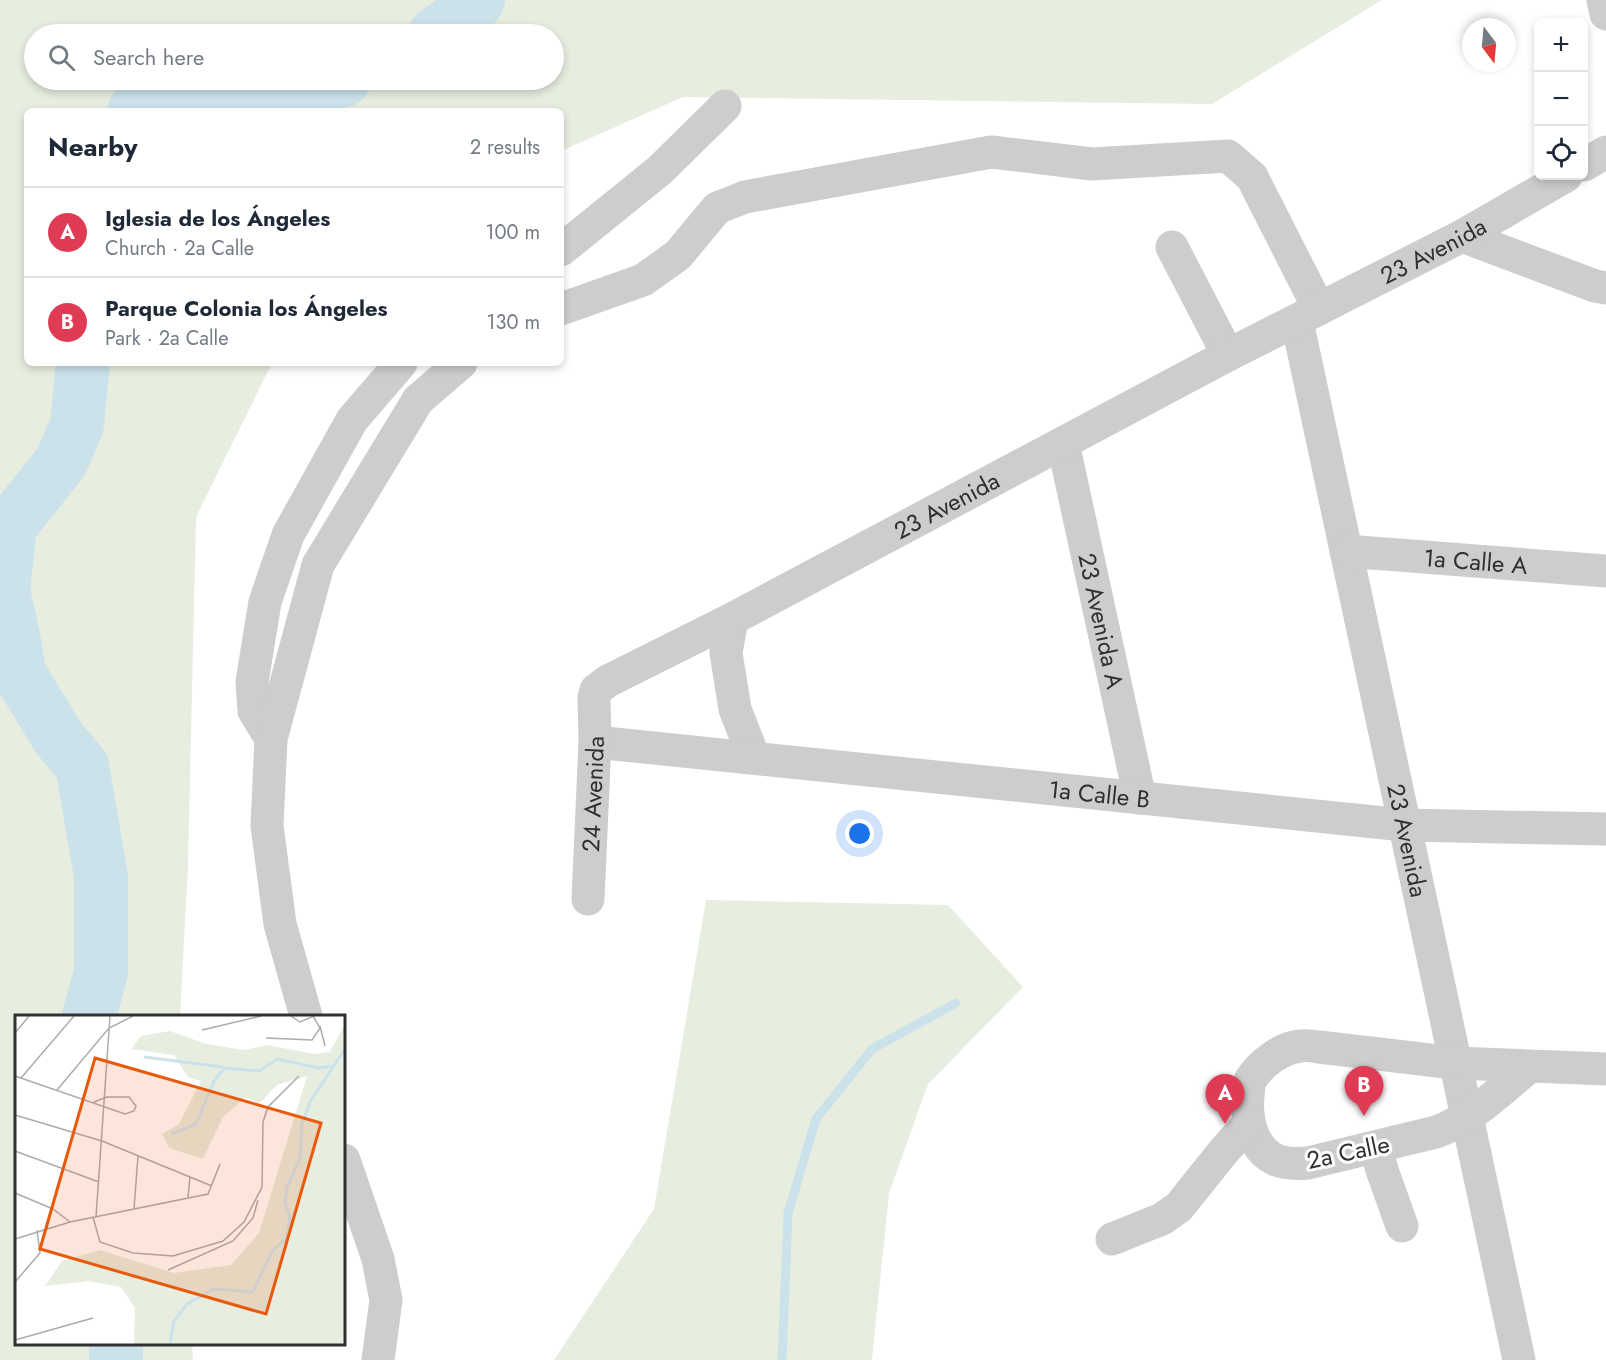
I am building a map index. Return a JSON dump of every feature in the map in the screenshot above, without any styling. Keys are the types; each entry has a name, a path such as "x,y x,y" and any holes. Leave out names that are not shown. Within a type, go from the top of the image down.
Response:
{"street":[{"path":"1603,0 1606,14"},
{"path":"564,248 660,170 725,106"},
{"path":"564,308 643,279 678,255 717,208 745,197 992,152 1092,164 1228,156 1252,177 1308,315"},
{"path":"1588,163 1606,152"},
{"name":"23 Avenida","path":"597,690 608,681 732,619 1228,355 1462,236 1559,180"},
{"path":"1462,236 1595,286 1606,288"},
{"path":"1172,247 1228,355"},
{"name":"23 Avenida","path":"1308,315 1346,551 1519,1360"},
{"path":"271,739 254,711 252,682 265,602 284,546 352,420 398,366"},
{"path":"305,1015 280,924 267,826 271,739 318,565 418,400 458,366"},
{"name":"23 Avenida A","path":"1063,443 1140,798"},
{"name":"1a Calle A","path":"1346,551 1606,571"},
{"path":"732,619 726,653 735,709 754,758"},
{"name":"24 Avenida","path":"588,899 595,742 594,698 597,690"},
{"name":"1a Calle B","path":"595,742 1404,825 1606,829"},
{"name":"2a Calle","path":"1530,1066 1467,1117 1450,1127 1308,1163 1292,1164 1276,1160 1265,1152 1256,1140 1249,1123 1249,1081 1263,1064 1282,1052 1299,1046 1455,1064 1530,1066 1606,1069"},
{"path":"1112,1239 1162,1219 1179,1207 1249,1123"},
{"path":"1376,1147 1402,1226"},
{"path":"345,1163 378,1259 386,1300 378,1360"}],"shaded area":[{"path":"0,0 1382,0 1212,104 683,97 564,150 564,108 24,108 24,366 271,366 196,517 188,866 180,1015 15,1015 15,1345 192,1345 193,1360 0,1360"},
{"path":"706,900 948,905 1023,987 928,1084 889,1193 872,1360 554,1360 654,1209"}],"waterway":[{"path":"449,24 473,7 478,0"},
{"path":"138,108 157,95 252,105 307,90"},
{"path":"83,366 77,425 61,462 10,526 3,590 19,673 58,737 82,766 101,876 101,973 89,1015"},
{"path":"782,1360 788,1213 816,1119 872,1049 956,1003"},
{"path":"116,1345 116,1360"}],"place":[{"name":"Parque Colonia los Ángeles","path":"1364,1116"},
{"name":"Iglesia de los Ángeles","path":"1225,1124"}]}
